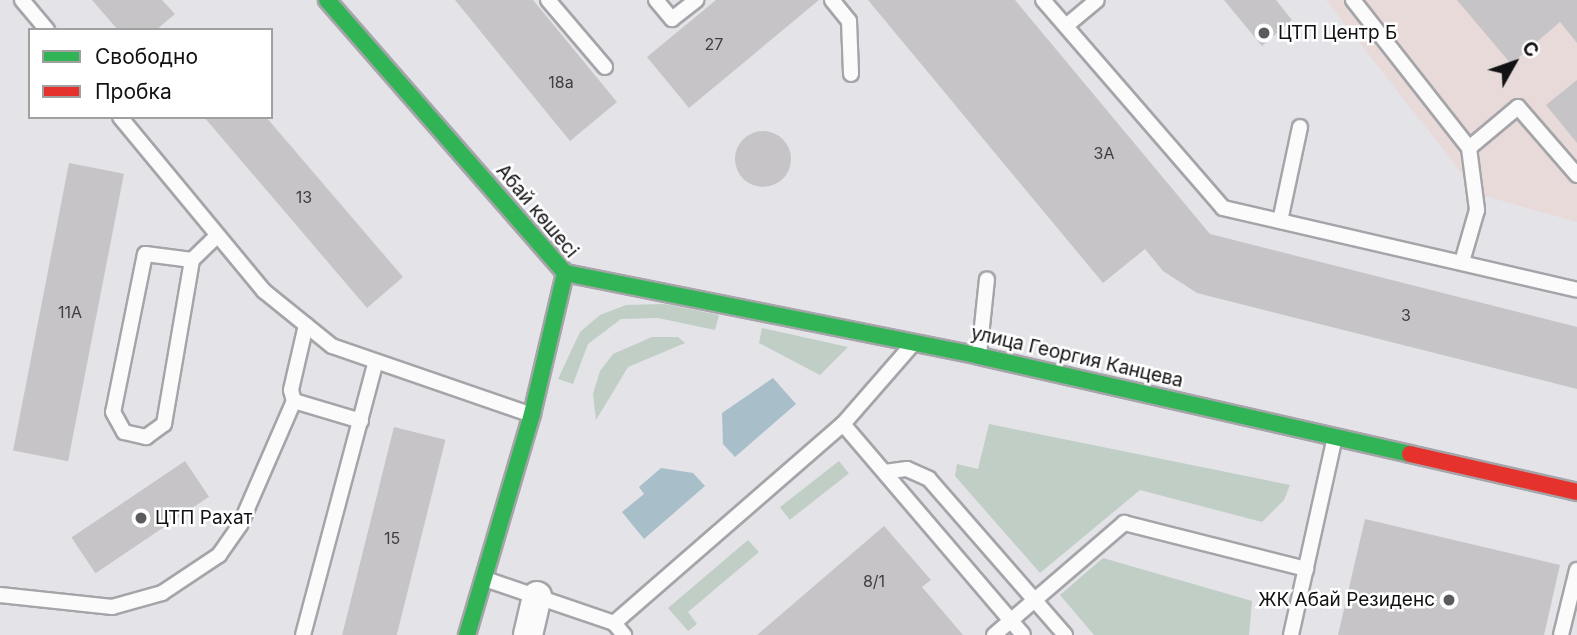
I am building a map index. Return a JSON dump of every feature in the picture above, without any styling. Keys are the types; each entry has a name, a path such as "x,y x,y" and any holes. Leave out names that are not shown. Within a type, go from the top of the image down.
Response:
{"street":[{"name":"Абай көшесі","path":"327,0 565,273 532,414 467,635"},
{"name":"улица Георгия Канцева","path":"565,273 915,342 1335,435 1577,492"},
{"path":"528,635 537,596"}],"lane":[{"path":"22,0 45,28"},
{"path":"548,0 605,67"},
{"path":"656,0 672,19 695,0"},
{"path":"831,0 849,20 851,74"},
{"path":"1043,0 1223,208 1577,290"},
{"path":"1066,26 1097,0"},
{"path":"1353,0 1469,148 1477,210 1462,262"},
{"path":"1469,148 1518,107 1577,175"},
{"path":"122,119 216,237 264,291 332,346 375,364 532,414"},
{"path":"1280,221 1300,127"},
{"path":"192,260 145,254 113,412 124,432 146,437 164,424 192,260 216,237"},
{"path":"979,356 986,279"},
{"path":"0,595 112,607 162,593 208,563 240,525 294,401 291,390 306,325"},
{"path":"614,623 843,424 915,342"},
{"path":"303,635 375,364"},
{"path":"294,401 361,421"},
{"path":"843,424 1023,635"},
{"path":"1292,635 1335,435"},
{"path":"885,472 907,469 929,479 1065,635"},
{"path":"994,635 1124,523 1306,569"},
{"path":"1561,635 1577,570"},
{"path":"483,578 614,623 624,635"}],"shaded area":[{"path":"1326,0 1577,0 1577,222 1478,194"},
{"path":"665,304 719,315 715,330 658,318 621,319 588,344 573,384 558,379 580,332 600,315 626,305"},
{"path":"762,328 848,347 820,375 759,343"},
{"path":"652,337 678,337 685,343 628,367 596,420 593,394 600,371 613,354"},
{"path":"989,424 1290,485 1284,500 1262,522 1140,490 1040,573 955,476 957,464 978,469"},
{"path":"839,461 849,474 790,520 780,507"},
{"path":"748,540 759,552 688,612 697,624 688,631 668,608"},
{"path":"1103,558 1252,601 1249,635 1094,635 1060,595"}],"water":[{"path":"773,378 796,404 735,457 723,444 722,413"},
{"path":"661,468 693,473 705,486 644,539 622,512 644,494 639,487"}],"building":[{"path":"92,0 162,0 175,14 158,28 116,28"},
{"path":"455,0 533,0 617,102 570,141"},
{"path":"716,0 819,0 689,108 647,57"},
{"path":"868,0 1015,0 1210,234 1577,327 1577,389 1197,293 1163,271 1145,249 1103,283"},
{"name":"ЦТП Центр Б","path":"1224,0 1276,0 1292,20 1262,46"},
{"path":"1457,0 1577,0 1577,43 1560,22 1511,64"},
{"path":"1577,80 1577,143 1546,105"},
{"path":"206,119 268,119 403,277 367,308"},
{"path":"763,131 778,136 786,144 791,159 786,174 778,182 763,187 748,182 740,174 735,159 740,144 748,136"},
{"path":"69,163 124,174 68,461 13,451"},
{"path":"394,427 445,440 397,635 342,635"},
{"name":"ЦТП Рахат","path":"185,461 209,497 95,573 71,538"},
{"name":"ЖК Абай Резиденс","path":"1365,519 1560,565 1544,635 1338,635"},
{"path":"884,526 931,580 922,587 963,635 757,635"}],"traffic: fast":[{"path":"327,0 565,273"},
{"path":"565,273 979,356 1410,454"},
{"path":"467,635 532,414 565,273"}],"traffic: jam":[{"path":"1410,454 1577,492"}],"place":[{"name":"ЦТП Центр Б","path":"1264,33"},
{"name":"ЦТП Рахат","path":"141,518"},
{"name":"ЖК Абай Резиденс","path":"1449,600"}]}
